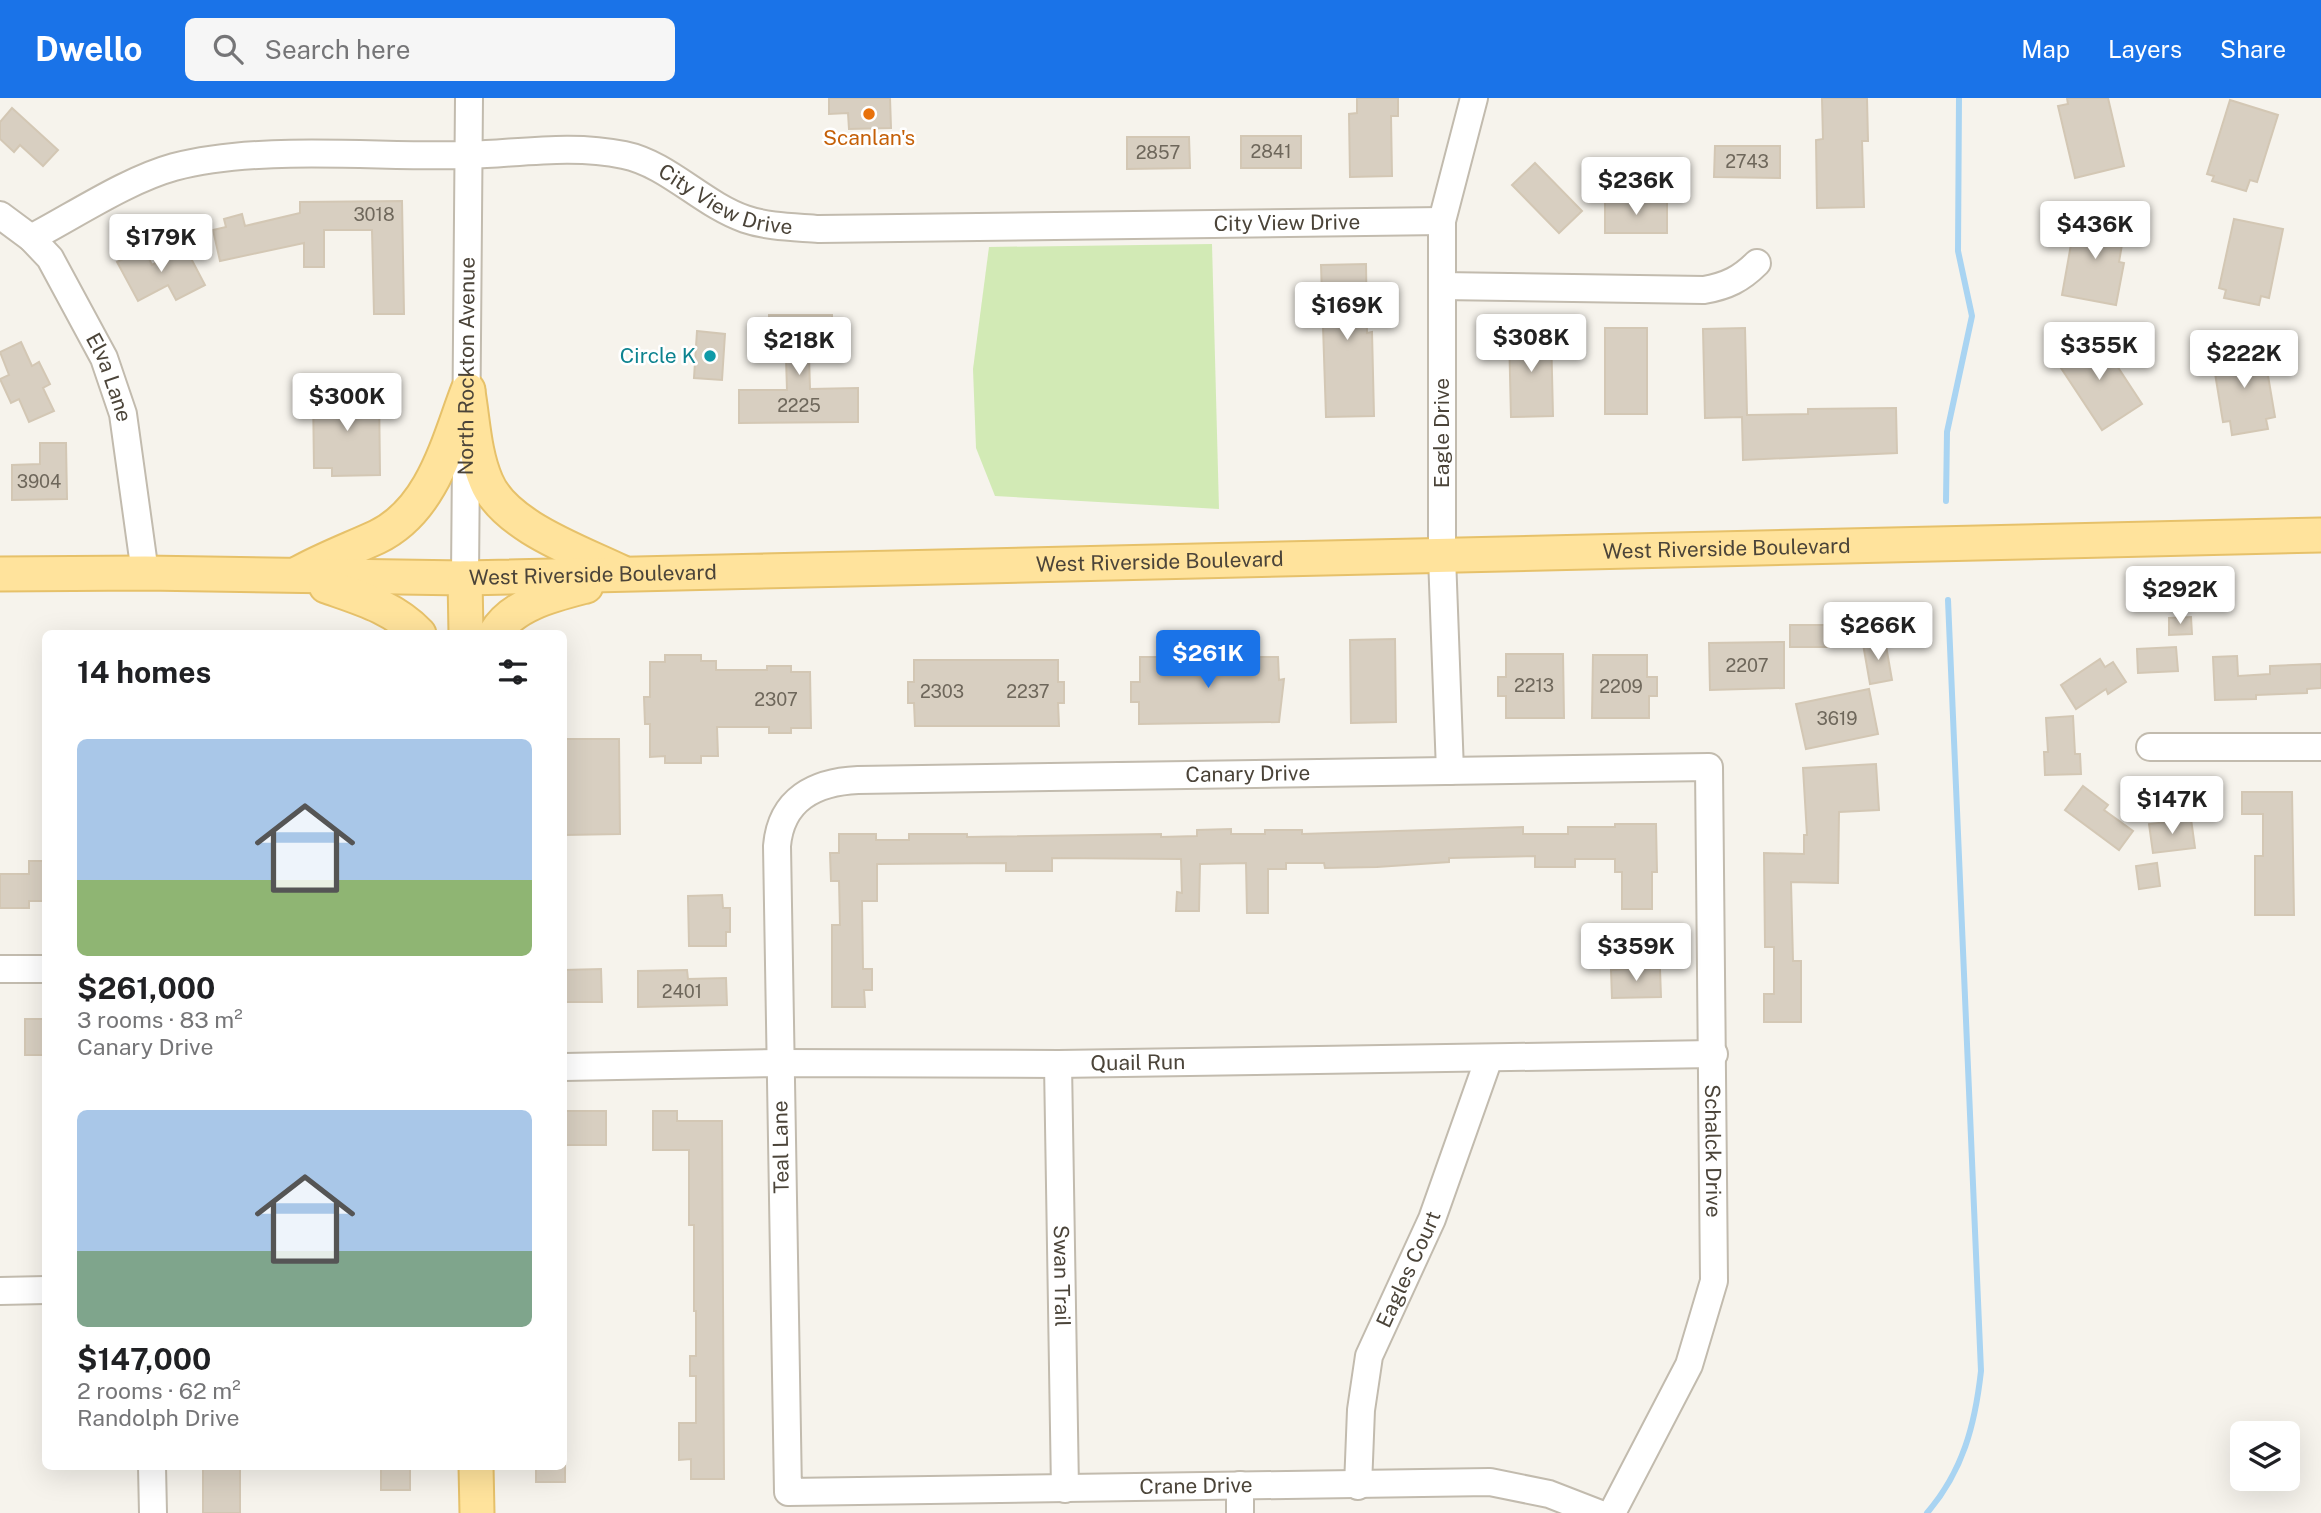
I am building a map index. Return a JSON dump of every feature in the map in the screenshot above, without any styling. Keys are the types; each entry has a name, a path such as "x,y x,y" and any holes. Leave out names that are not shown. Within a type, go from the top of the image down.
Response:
{"main road":[{"path":"468,390 480,466 487,485 505,507 529,526 626,575"},
{"path":"293,575 378,536 417,504 433,481 468,390"},
{"name":"West Riverside Boulevard","path":"0,574 145,573 465,578 2321,535"},
{"path":"293,575 376,603 405,620 415,630"},
{"path":"497,630 501,624 524,607 558,593 626,575"},
{"name":"North Rockton Avenue","path":"465,578 466,630"},
{"path":"476,1470 477,1513"}],"street":[{"name":"North Rockton Avenue","path":"465,578 469,98"},
{"name":"Eagle Drive","path":"1450,771 1442,557 1442,221 1474,98"},
{"name":"City View Drive","path":"32,238 136,183 170,168 203,160 269,156 469,155 585,149 626,155 660,170 745,219 819,229 1442,221"},
{"name":"Elva Lane","path":"0,215 32,238 50,258 84,317 115,385 123,414 138,504 145,573"},
{"path":"1442,286 1704,290 1724,286 1744,277 1758,262"},
{"path":"2150,747 2321,747"},
{"name":"Canary Drive","path":"794,806 812,789 841,780 1709,767"},
{"name":"Schalck Drive","path":"1612,1513 1689,1365 1714,1281 1714,1054 1709,767"},
{"name":"Teal Lane","path":"788,1492 777,846 780,830 794,806"},
{"path":"0,969 42,969"},
{"name":"Quail Run","path":"567,1067 779,1063 1058,1064 1714,1054"},
{"name":"Eagles Court","path":"1359,1486 1361,1410 1369,1356 1432,1219 1489,1058"},
{"name":"Swan Trail","path":"1058,1064 1065,1489"},
{"path":"0,1291 42,1290"},
{"path":"152,1470 153,1513"},
{"name":"Crane Drive","path":"788,1492 1240,1485 1359,1486 1490,1482 1549,1494 1598,1513"},
{"path":"1240,1485 1240,1513"}],"green space":[{"path":"1212,244 1219,509 995,496 976,448 973,369 989,247"}],"building":[{"name":"Scanlan's","path":"829,98 890,98 891,128 849,129 848,113 829,114"},
{"path":"1357,98 1398,98 1398,116 1391,116 1392,176 1350,177 1349,114 1357,113"},
{"path":"1822,98 1867,98 1868,141 1862,141 1864,207 1817,208 1816,140 1823,139"},
{"path":"2067,98 2108,98 2124,166 2075,178 2058,106 2068,104"},
{"path":"2230,100 2278,115 2257,182 2250,180 2246,191 2212,181 2214,176 2207,174"},
{"path":"12,108 58,150 43,166 20,145 14,152 0,139 0,122"},
{"path":"1241,136 1301,136 1301,168 1241,168"},
{"path":"1127,137 1189,137 1190,168 1127,169"},
{"path":"1715,146 1780,146 1780,178 1714,177"},
{"path":"1535,163 1582,211 1559,233 1512,185"},
{"path":"1667,200 1667,233 1605,233 1605,201"},
{"path":"402,201 404,314 374,314 372,230 324,230 324,267 304,267 304,243 220,261 213,230 226,227 224,219 242,214 245,226 300,213 300,202"},
{"path":"2085,215 2119,221 2117,232 2124,233 2119,262 2124,263 2116,305 2062,295 2075,222 2083,224"},
{"path":"2234,219 2283,229 2269,298 2261,296 2259,305 2224,298 2226,290 2219,288"},
{"path":"185,247 205,285 176,300 168,285 138,301 117,262 144,248 152,265"},
{"path":"1366,264 1367,333 1372,332 1374,416 1326,417 1321,265"},
{"name":"Circle K","path":"769,315 832,315 832,358 809,357 810,389 858,388 858,422 739,423 739,390 787,390 786,358 769,358"},
{"path":"1605,328 1647,328 1647,414 1605,414"},
{"path":"1745,328 1747,415 1808,414 1808,409 1896,408 1897,453 1743,460 1742,417 1705,418 1703,329"},
{"name":"Circle K","path":"697,331 725,334 722,380 694,378"},
{"path":"1551,332 1553,416 1511,417 1509,333"},
{"path":"2090,335 2097,345 2102,343 2142,404 2102,430 2059,365 2065,361 2061,353"},
{"path":"21,342 32,366 39,362 50,384 43,388 54,411 29,422 19,399 11,403 0,379 9,375 0,352"},
{"path":"2263,346 2275,417 2266,419 2268,429 2232,435 2230,421 2223,422 2212,355"},
{"path":"379,391 380,475 332,476 332,468 314,468 313,392"},
{"path":"40,443 66,443 67,499 12,500 12,465 40,464"},
{"path":"2191,617 2192,634 2169,635 2169,618"},
{"path":"1790,625 1850,625 1850,647 1790,647"},
{"path":"1395,639 1396,722 1351,723 1350,640"},
{"path":"1885,640 1892,680 1870,684 1863,644"},
{"path":"1784,642 1784,688 1710,690 1709,643"},
{"path":"2176,647 2178,671 2138,673 2137,649"},
{"path":"1506,654 1563,654 1564,718 1506,718 1506,696 1498,696 1498,677 1506,677"},
{"path":"665,655 701,655 701,661 716,661 716,670 767,670 767,666 791,666 791,672 810,672 811,728 791,728 791,733 769,733 769,727 717,727 718,756 701,756 701,763 665,763 665,756 650,757 650,724 645,724 644,697 650,697 650,662 665,662"},
{"path":"1593,655 1647,655 1647,677 1657,677 1657,696 1649,696 1649,718 1592,718"},
{"path":"2237,656 2238,676 2270,674 2270,666 2321,664 2321,688 2307,689 2307,693 2256,695 2256,699 2215,700 2213,657"},
{"path":"1140,657 1278,657 1279,680 1284,679 1279,722 1139,724 1139,702 1131,702 1131,682 1140,682"},
{"path":"2100,659 2105,667 2113,662 2126,682 2108,694 2106,689 2076,709 2061,685"},
{"path":"914,660 1058,660 1058,682 1064,682 1064,703 1058,703 1059,726 915,726 914,703 908,703 908,682 914,682"},
{"path":"1869,689 1878,734 1806,749 1796,704"},
{"path":"2073,716 2075,754 2080,754 2081,774 2045,775 2044,752 2048,752 2046,718"},
{"path":"567,739 619,739 620,834 567,835"},
{"path":"1876,764 1879,810 1839,812 1838,883 1791,882 1793,961 1801,961 1801,1022 1764,1022 1764,994 1774,994 1774,947 1765,947 1764,853 1804,854 1804,835 1807,835 1803,768"},
{"path":"2083,786 2108,805 2104,810 2133,831 2119,850 2065,810"},
{"path":"2242,792 2292,792 2294,915 2255,915 2255,856 2263,856 2263,814 2242,814"},
{"path":"2191,819 2195,848 2153,853 2149,824"},
{"path":"1615,824 1656,824 1657,872 1652,872 1652,909 1622,909 1622,872 1615,872 1615,859 1575,859 1575,867 1535,867 1535,856 1449,858 1449,862 1377,867 1325,868 1324,863 1286,863 1286,869 1268,869 1268,913 1247,913 1246,863 1200,864 1199,911 1176,911 1177,892 1182,893 1181,859 1052,858 1052,871 1006,871 1006,863 877,864 877,901 862,901 863,969 872,969 872,990 864,990 865,1007 832,1007 832,925 840,925 839,881 831,881 830,853 839,853 839,834 876,834 876,840 909,840 909,834 967,834 967,837 1161,834 1161,837 1197,836 1197,830 1231,829 1231,834 1302,830 1302,834 1523,827 1523,834 1568,834 1568,827 1615,827"},
{"path":"29,861 42,861 42,901 29,901 29,908 0,908 0,874 29,874"},
{"path":"2157,863 2160,886 2139,889 2136,866"},
{"path":"722,895 723,908 730,908 730,932 726,932 726,946 689,946 688,896"},
{"path":"601,969 602,1002 567,1002 567,970"},
{"path":"1660,969 1661,997 1612,998 1611,970"},
{"path":"687,970 688,979 726,978 727,1005 638,1007 638,971"},
{"path":"25,1019 42,1019 42,1055 25,1055"},
{"path":"567,1111 606,1111 606,1145 567,1145"},
{"path":"653,1111 677,1111 677,1121 722,1121 724,1479 691,1479 691,1459 679,1460 679,1423 696,1423 696,1376 690,1376 690,1356 696,1356 696,1311 694,1225 689,1225 689,1150 653,1150"},
{"path":"203,1470 240,1470 240,1513 203,1513"},
{"path":"381,1470 410,1470 410,1490 381,1490"},
{"path":"536,1470 565,1470 565,1482 536,1482"}],"waterway":[{"path":"1946,501 1947,432 1972,316 1958,251 1959,98"},
{"path":"1927,1513 1950,1481 1965,1446 1971,1429 1981,1371 1948,600"}],"place":[{"name":"Scanlan's","path":"869,114"},
{"name":"Circle K","path":"710,356"}]}
